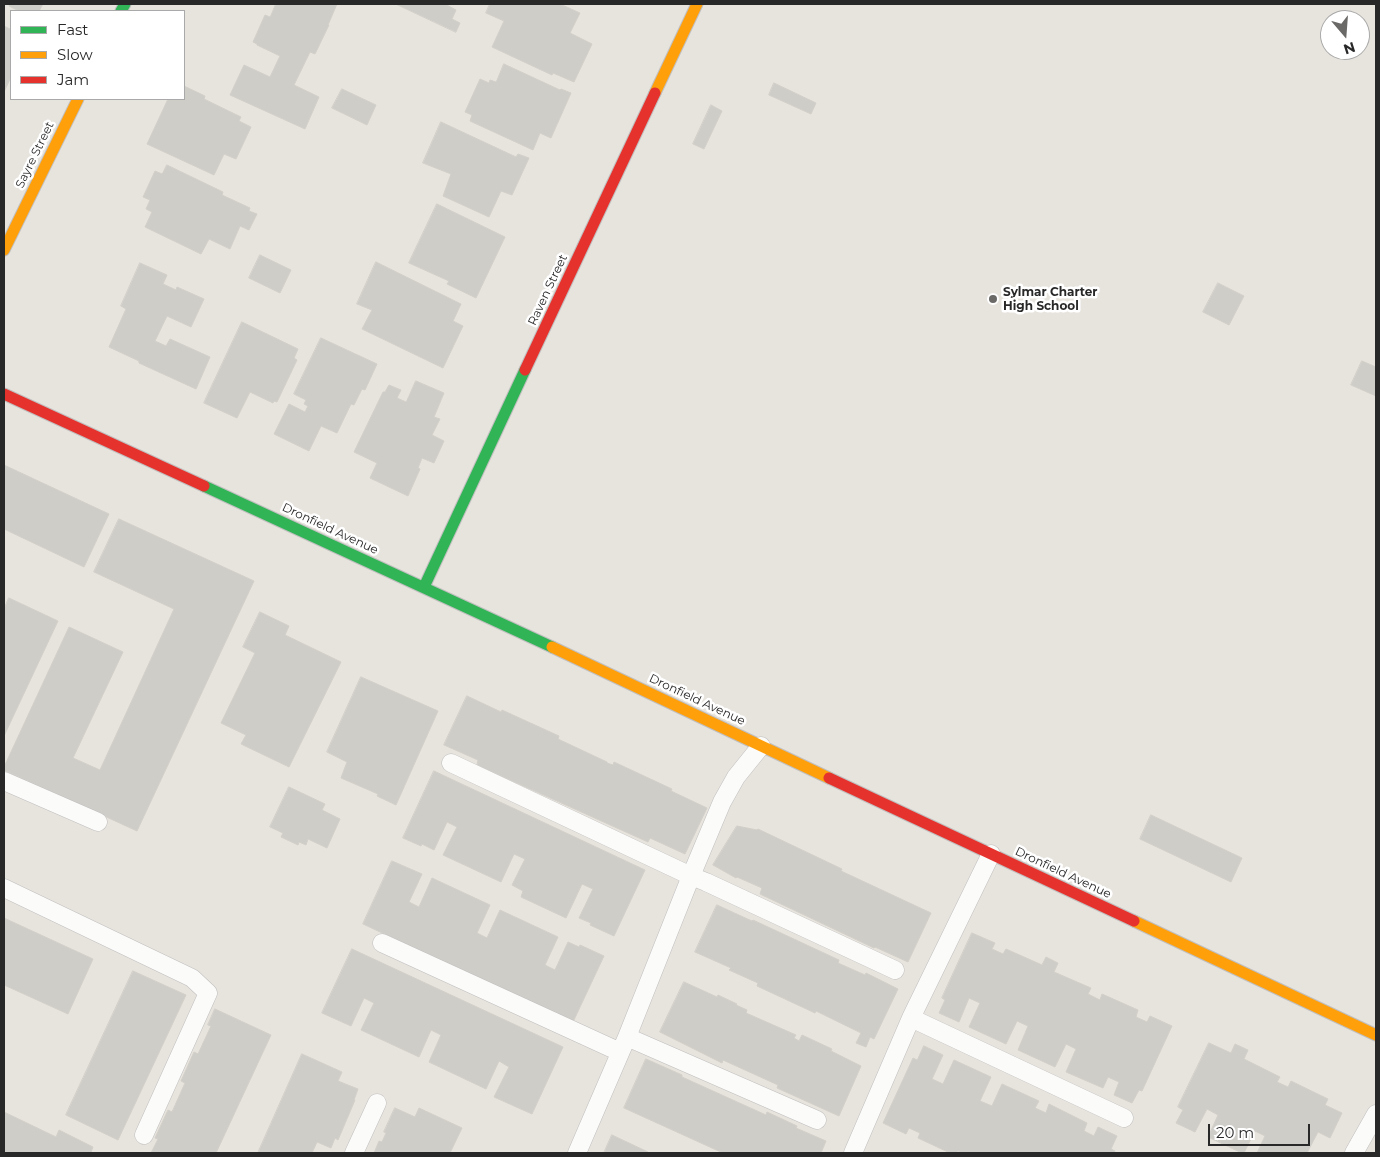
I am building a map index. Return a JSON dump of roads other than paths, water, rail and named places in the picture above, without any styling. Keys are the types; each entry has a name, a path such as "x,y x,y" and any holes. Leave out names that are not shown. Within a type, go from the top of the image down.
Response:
{"street":[{"name":"Raven Street","path":"424,587 697,4"},
{"name":"Sayre Street","path":"4,250 78,100"},
{"name":"Dronfield Avenue","path":"4,394 424,587 1376,1035"}],"lane":[{"path":"577,1153 722,802 736,777 761,746"},
{"path":"451,763 690,876 896,970"},
{"path":"4,781 98,822"},
{"path":"853,1153 911,1018 991,854"},
{"path":"4,888 192,978 208,993 144,1135"},
{"path":"382,943 623,1045 817,1120"},
{"path":"911,1018 1124,1118"},
{"path":"354,1153 377,1103"},
{"path":"1354,1153 1376,1114"}],"place":[{"name":"Sylmar Charter High School","path":"993,299"}]}
